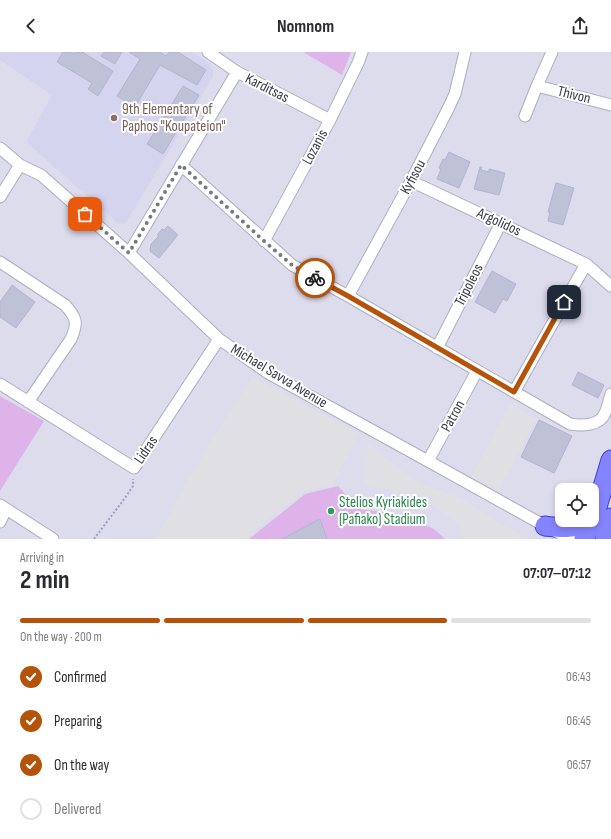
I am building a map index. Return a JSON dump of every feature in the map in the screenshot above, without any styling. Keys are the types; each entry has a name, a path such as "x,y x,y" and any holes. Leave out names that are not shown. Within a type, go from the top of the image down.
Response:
{"highway":[{"path":"599,506 611,460"},
{"path":"599,525 605,539"},
{"path":"544,526 565,528 572,527"},
{"path":"584,539 591,527"}],"street":[{"name":"Karditsas","path":"208,52 237,72 330,120"},
{"name":"Lozanis","path":"264,241 330,120 362,52"},
{"name":"Kyfisou","path":"348,296 411,182 448,109 455,94 465,52"},
{"path":"525,116 552,52"},
{"path":"129,253 237,72"},
{"name":"Thivon","path":"537,86 611,105"},
{"name":"Michael Savva Avenue","path":"0,148 20,165 41,175 129,253 219,339 268,373 428,460 544,526 571,539"},
{"path":"0,197 20,165"},
{"path":"181,165 292,265 570,424 579,425 597,421 605,415 611,394"},
{"name":"Argolidos","path":"411,182 586,264 611,286"},
{"name":"Tripoleos","path":"437,348 501,223"},
{"path":"0,262 65,305 73,314 75,323 71,339 28,402"},
{"path":"514,392 586,264"},
{"name":"Lidras","path":"0,384 134,468 219,339"},
{"name":"Patron","path":"428,460 477,371"},
{"path":"0,522 3,507 53,539"}],"path":[{"path":"94,539 133,486 134,468"}],"shaded area":[{"path":"0,52 611,52 611,539 0,539"},
{"name":"9th Elementary of Paphos \"Koupateion\"","path":"0,52 192,52 208,63 213,69 213,77 127,221 123,224 118,223 26,142 52,95 0,60"},
{"path":"303,52 351,52 342,75"},
{"path":"252,377 359,433 333,484 304,492 261,524 247,539 156,539 192,473"},
{"path":"0,396 44,421 0,491"},
{"path":"510,405 537,419 498,491 471,477"},
{"path":"368,443 413,479 460,498 496,521 530,539 464,539 458,522 435,507 418,499 384,488 365,485"},
{"name":"Stelios Kyriakides (Pafiako) Stadium","path":"338,486 359,509 399,514 434,529 445,539 249,539 305,494"}],"building":[{"path":"63,52 71,52 75,54 76,52 82,52 113,71 98,96 88,89 92,83 57,62"},
{"path":"104,52 122,52 115,64 101,56"},
{"path":"129,52 160,52 166,56 169,52 178,52 206,70 197,85 160,65 135,107 117,96 140,59"},
{"path":"183,86 199,95 163,154 147,144"},
{"path":"449,152 470,162 459,188 437,179 441,169 439,168 443,159 445,160"},
{"path":"480,167 482,167 481,170 489,172 489,169 505,173 499,195 474,189"},
{"path":"556,183 574,188 563,225 548,221 550,212 548,212"},
{"path":"168,226 178,235 159,258 150,251 151,244 158,237 158,234 162,229 164,230"},
{"path":"492,271 516,284 507,301 503,299 495,313 475,302"},
{"path":"12,285 35,302 16,328 0,317 0,302"},
{"path":"578,372 604,385 598,398 572,385"},
{"path":"539,420 572,436 554,473 521,457"},
{"path":"320,519 327,539 282,539 286,537"}],"way so far":[{"path":"85,214 129,253 181,165 292,265 315,278"}],"place":[{"name":"9th Elementary of Paphos \"Koupateion\"","path":"114,118"},
{"name":"Stelios Kyriakides (Pafiako) Stadium","path":"331,511"}],"route":[{"path":"315,278 514,392 564,302"}]}
